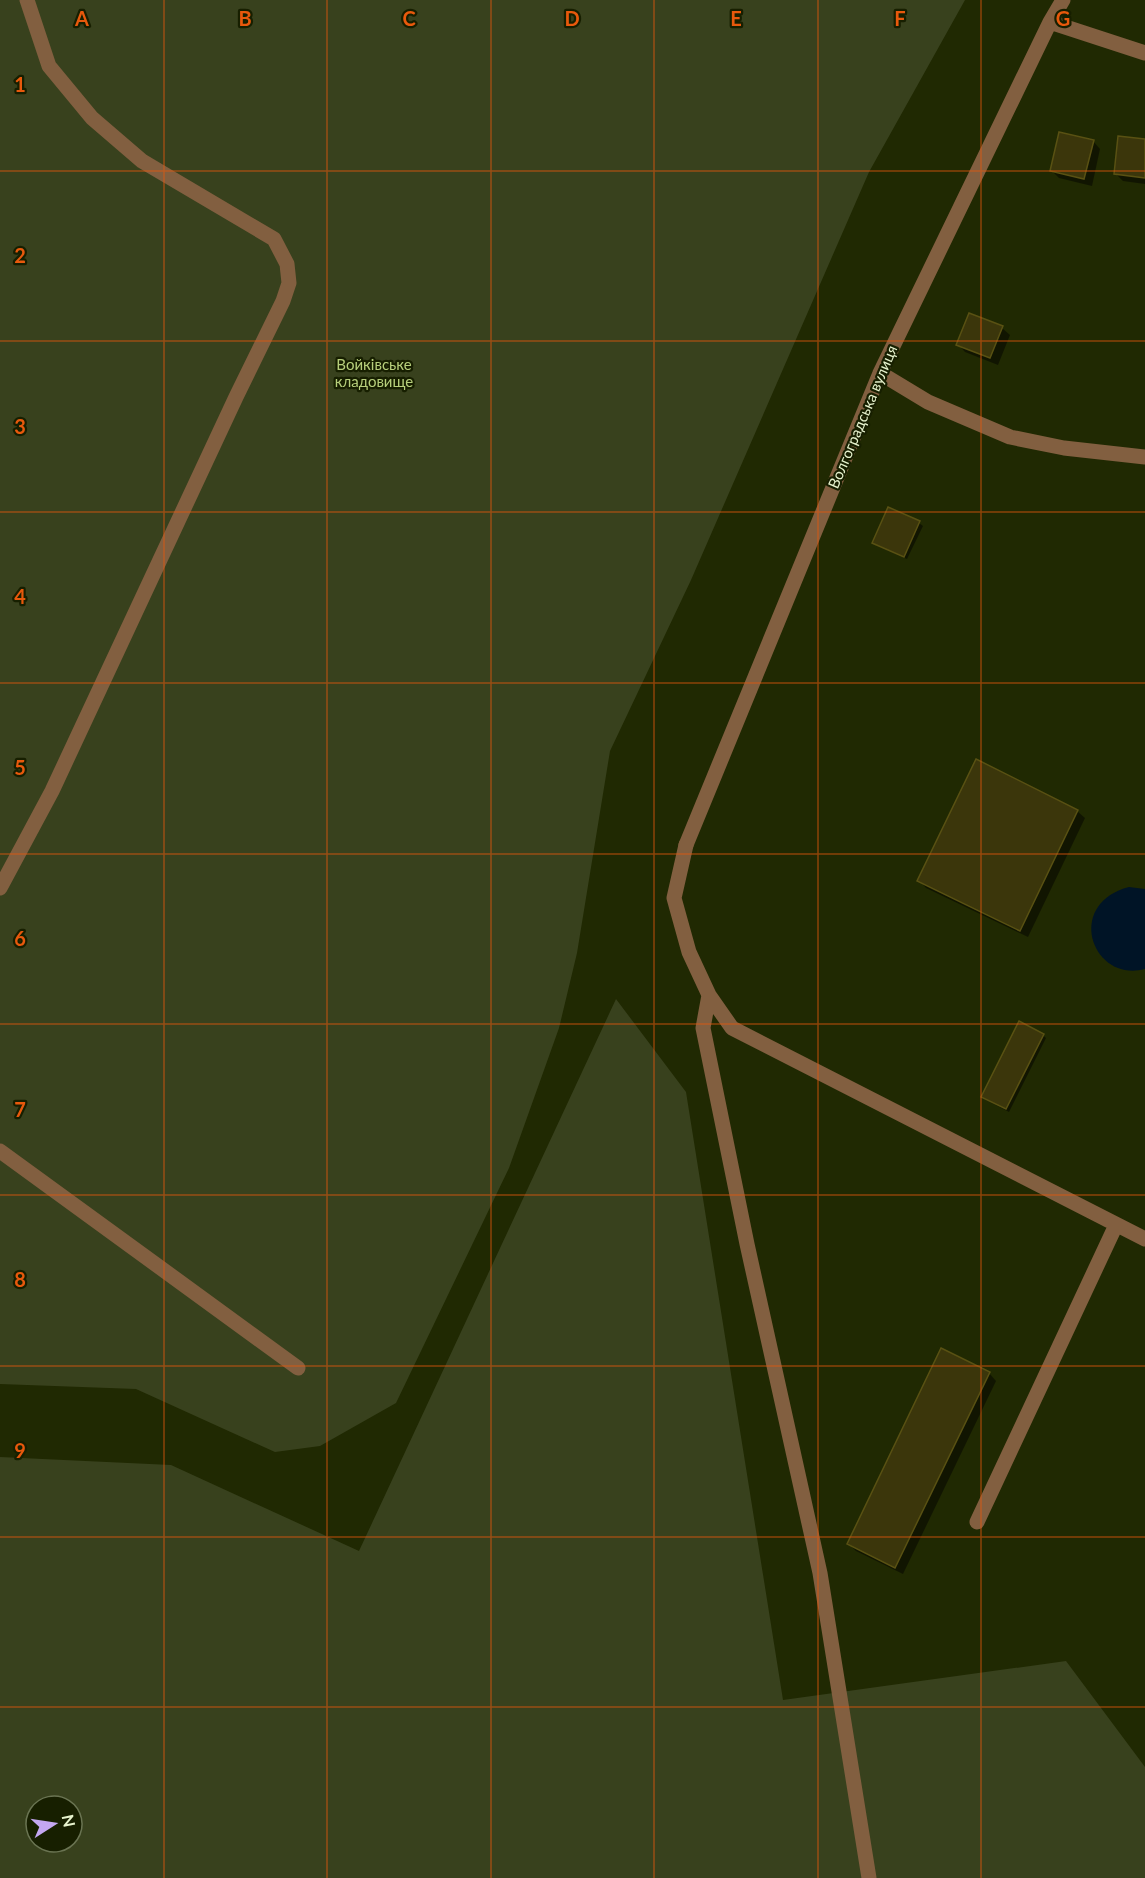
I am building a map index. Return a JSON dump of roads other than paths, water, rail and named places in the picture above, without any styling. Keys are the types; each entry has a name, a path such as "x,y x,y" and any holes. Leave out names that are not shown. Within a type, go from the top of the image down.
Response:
{"street":[{"path":"0,888 52,791 283,301 289,283 288,264 274,239 142,161 92,118 49,66 27,0"},
{"name":"Волгоградська вулиця","path":"1062,0 880,373 686,845 674,898 689,952 709,995 732,1028 1116,1225 1144,1236"},
{"path":"1050,22 1145,53"},
{"path":"880,373 928,402 1010,437 1064,448 1145,457"},
{"path":"709,995 703,1028 747,1244 819,1573 869,1878"},
{"path":"0,1151 298,1368"},
{"path":"977,1522 1116,1225"}],"water":[{"path":"1129,887 1145,889 1145,969 1126,970 1111,964 1100,954 1093,940 1092,924 1097,909 1109,896"}],"park label":[{"name":"Войківське кладовище","path":"374,374"}]}
